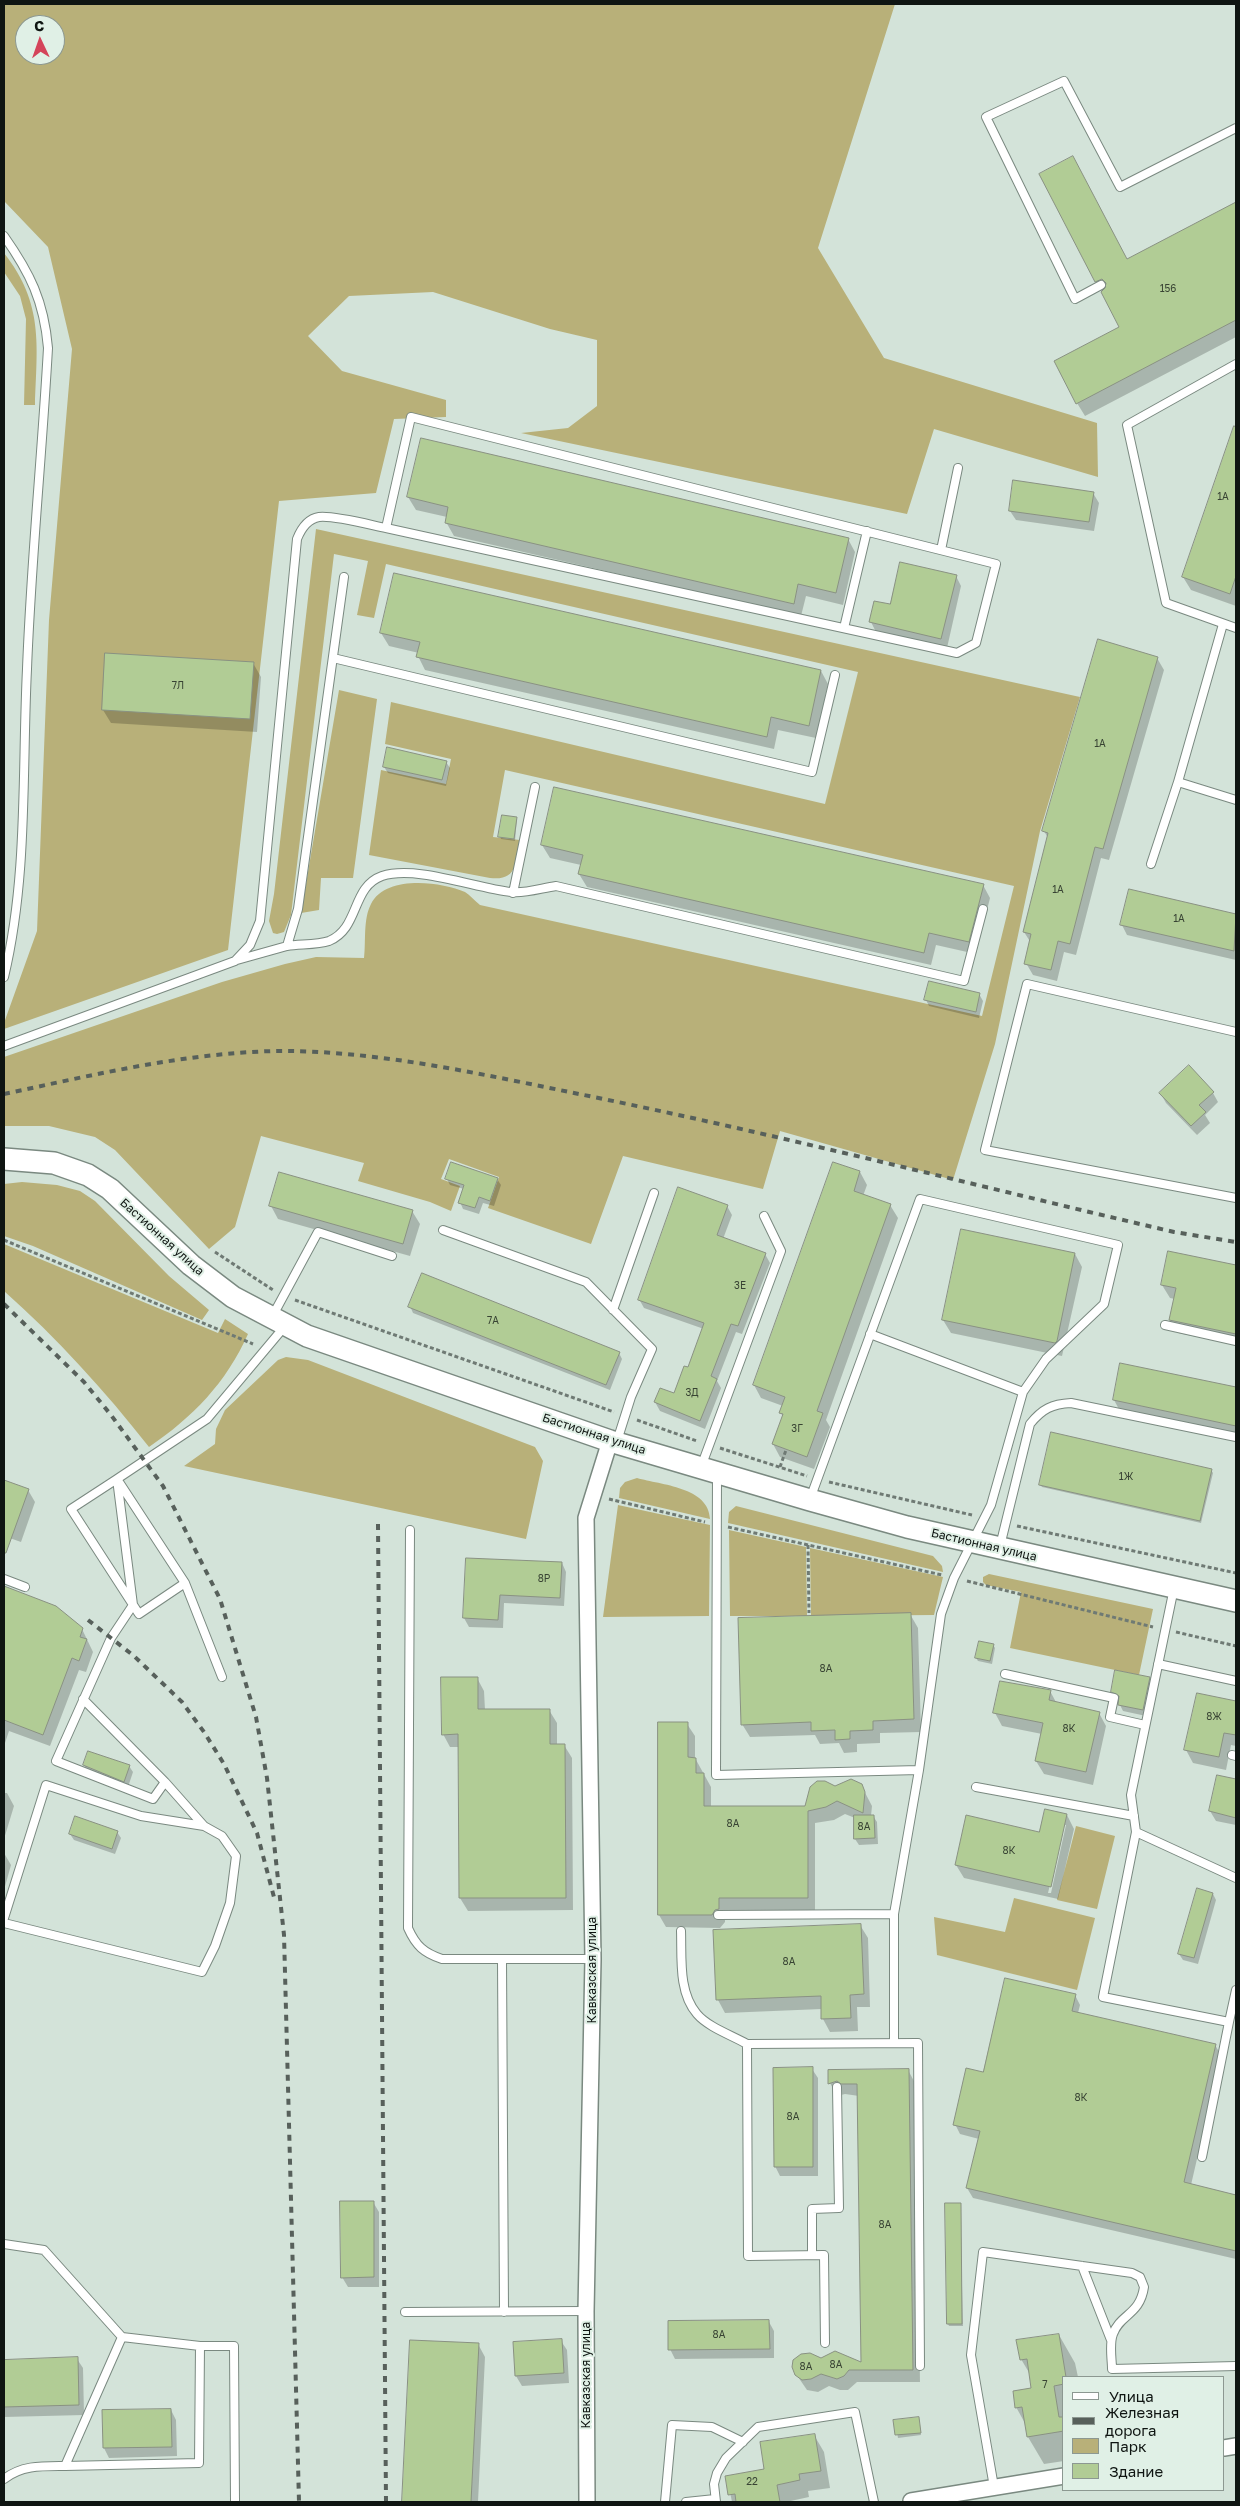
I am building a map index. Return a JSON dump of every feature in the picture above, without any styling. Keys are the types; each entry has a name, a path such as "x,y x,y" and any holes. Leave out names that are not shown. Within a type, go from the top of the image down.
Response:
{"main road":[{"name":"Бастионная улица","path":"4,1159 54,1163 88,1174 110,1189 191,1265 233,1297 307,1336 613,1442 907,1528 1236,1601"}],"street":[{"name":"Кавказская улица","path":"588,2502 586,2311 593,1959 586,1518 613,1442"},
{"path":"909,2502 1062,2476"}],"lane":[{"path":"1101,285 1075,299 986,117 1064,81 1120,187 1236,128"},
{"path":"4,236 32,280 46,324 48,348 27,667 21,847 16,901 4,977"},
{"path":"1236,364 1128,425 1166,603 1236,628"},
{"path":"235,961 250,945 260,921 297,538 301,529 308,522 319,517 386,528 957,653 976,643 996,564 411,418 386,528"},
{"path":"941,550 958,468"},
{"path":"844,628 867,531"},
{"path":"287,946 298,910 344,577"},
{"path":"1151,864 1178,782 1223,624"},
{"path":"333,658 812,772 835,675"},
{"path":"1178,782 1236,800"},
{"path":"513,893 535,787"},
{"path":"4,1046 235,961 287,946 327,941 340,935 352,920 362,890 382,876 416,874 513,893 556,886 964,981 983,909"},
{"path":"1236,1032 1027,984 985,1150 1236,1198"},
{"path":"613,1310 654,1193"},
{"path":"810,1500 920,1199 1118,1245 1104,1304 1046,1359 1023,1392 991,1505 974,1542 954,1578 941,1614 919,1770 894,1914 894,2043"},
{"path":"764,1216 782,1251 709,1470 717,1524 716,1775 919,1770"},
{"path":"443,1230 586,1282 652,1349 613,1442"},
{"path":"185,1583 139,1614 71,1509 207,1419 265,1349 318,1232 392,1256"},
{"path":"1165,1325 1236,1341"},
{"path":"870,1334 1023,1392"},
{"path":"999,1548 1030,1424 1048,1406 1071,1403 1236,1437"},
{"path":"117,1479 185,1583 222,1677"},
{"path":"117,1479 133,1604 111,1638 56,1761 153,1799 165,1782"},
{"path":"410,1530 408,1928 415,1943 427,1954 442,1959 593,1959"},
{"path":"4,1579 25,1587"},
{"path":"1174,1588 1131,1795 1136,1832 1103,1997 1229,2022"},
{"path":"1158,1664 1236,1681"},
{"path":"1005,1674 1114,1698 1110,1717 1145,1725"},
{"path":"4,1923 202,1972 215,1946 230,1903 236,1856 222,1836 204,1826 165,1782 83,1699"},
{"path":"4,1918 46,1785 141,1816 204,1826"},
{"path":"976,1787 1134,1816"},
{"path":"1136,1832 1236,1876"},
{"path":"718,1915 894,1914"},
{"path":"681,1931 684,1980 691,2004 697,2015 747,2044 918,2043 920,2366"},
{"path":"502,1960 504,2312"},
{"path":"1202,2157 1236,1990"},
{"path":"747,2044 748,2256 824,2255 825,2343"},
{"path":"812,2255 812,2209 839,2208 837,2087"},
{"path":"4,2244 44,2250 122,2337 200,2346 234,2346 235,2502"},
{"path":"994,2488 971,2354 982,2252 1132,2273 1140,2277 1144,2287 1139,2305 1118,2325 1111,2340"},
{"path":"1082,2266 1111,2340 1111,2373 1236,2366"},
{"path":"405,2312 586,2311"},
{"path":"64,2466 122,2337"},
{"path":"4,2479 14,2471 32,2467 200,2463 200,2346"},
{"path":"686,2502 715,2501 714,2484 717,2473 726,2458 758,2427 855,2412 874,2502"},
{"path":"665,2502 672,2424 712,2427 743,2442"}],"path":[{"path":"4,1240 265,1349"},
{"path":"780,1467 786,1450"},
{"path":"593,1496 954,1578 1236,1646"},
{"path":"808,1545 809,1613"}],"green space":[{"path":"4,4 895,4 818,248 884,358 1097,423 1098,477 934,429 907,514 521,433 568,428 597,406 597,340 550,329 433,292 349,296 308,336 342,371 446,400 446,417 394,419 376,493 279,501 228,950 4,1029 4,1023 37,931 49,620 72,349 48,247 4,201"},
{"path":"4,253 17,272 32,308 37,344 35,405 24,405 26,319 20,296 4,272"},
{"path":"316,529 1080,697 1040,831 995,1044 953,1180 780,1131 763,1189 623,1156 591,1244 488,1208 499,1177 449,1159 441,1179 460,1186 451,1211 430,1202 358,1181 364,1163 261,1136 235,1227 209,1249 115,1150 95,1137 49,1126 4,1126 4,1057 222,982 285,964 316,957 364,958 366,923 371,904 378,895 388,888 414,883 428,883 454,888 465,892 480,905 982,1016 1014,886 505,770 493,837 520,840 514,869 506,877 490,878 369,855 381,770 446,784 451,759 385,744 391,702 825,804 858,672 386,564 374,618 357,615 368,561 334,554 291,915 284,932 273,933 269,921 274,894"},
{"path":"339,690 377,699 353,878 321,878 319,910 301,913"},
{"path":"22,1182 57,1185 80,1191 95,1201 169,1276 209,1310 202,1320 33,1246 4,1236 4,1184"},
{"path":"4,1244 218,1333 225,1319 248,1334 229,1368 207,1398 180,1424 149,1447 80,1366 43,1327 4,1291"},
{"path":"286,1357 308,1360 535,1447 543,1461 526,1539 184,1466 215,1444 216,1429 225,1410 278,1360"},
{"path":"637,1478 682,1489 693,1494 702,1500 708,1508 710,1519 619,1498 620,1488 625,1482"},
{"path":"618,1505 710,1525 709,1616 603,1617"},
{"path":"736,1506 933,1556 942,1566 943,1572 728,1523 729,1512"},
{"path":"729,1530 806,1547 807,1616 730,1616"},
{"path":"810,1548 943,1577 934,1615 811,1616"},
{"path":"989,1574 1153,1609 1139,1675 1010,1648 1021,1592 986,1585 983,1582 983,1577"},
{"path":"1076,1826 1115,1836 1097,1909 1057,1900"},
{"path":"1014,1898 1095,1918 1077,1990 937,1955 934,1917 1005,1932"}],"building":[{"path":"1073,156 1127,259 1236,202 1236,320 1076,404 1054,361 1119,327 1101,292 1105,288 1106,283 1102,279 1095,282 1039,174"},
{"path":"1234,426 1236,427 1236,576 1230,594 1182,577"},
{"path":"421,438 849,538 836,593 798,584 794,604 445,523 448,507 407,497"},
{"path":"1013,480 1094,492 1089,522 1009,511"},
{"path":"900,562 957,575 941,639 869,622 874,601 890,604"},
{"path":"394,573 821,670 809,726 771,717 767,737 416,657 420,642 380,633"},
{"path":"1098,639 1158,657 1103,849 1095,847 1070,944 1058,941 1051,970 1024,964 1031,934 1023,932 1048,833 1042,831"},
{"path":"105,653 254,662 250,719 102,710"},
{"path":"387,747 447,761 442,780 383,767"},
{"path":"554,787 984,884 969,942 929,933 924,953 578,874 583,855 541,845"},
{"path":"502,815 517,817 514,839 498,837"},
{"path":"1129,889 1236,914 1234,951 1120,925"},
{"path":"929,981 980,993 976,1012 924,1000"},
{"path":"1189,1065 1214,1092 1199,1105 1206,1112 1191,1126 1159,1093"},
{"path":"451,1162 498,1178 490,1201 479,1197 475,1208 458,1203 464,1185 445,1179"},
{"path":"833,1162 860,1171 854,1191 891,1204 817,1411 823,1413 807,1457 772,1444 783,1414 779,1413 785,1397 753,1385"},
{"path":"279,1172 413,1210 403,1244 269,1206"},
{"path":"678,1187 728,1205 717,1235 766,1253 738,1326 731,1324 711,1376 717,1379 700,1421 654,1402 660,1388 674,1393 684,1366 688,1367 704,1323 638,1300"},
{"path":"961,1229 1075,1253 1057,1341 1055,1343 942,1320"},
{"path":"1168,1251 1236,1265 1236,1334 1169,1320 1176,1288 1161,1285"},
{"path":"422,1273 620,1352 606,1385 408,1307"},
{"path":"1120,1363 1236,1387 1236,1426 1113,1400"},
{"path":"1051,1432 1212,1469 1200,1521 1039,1485"},
{"path":"4,1480 29,1489 6,1553 4,1553"},
{"path":"466,1558 562,1562 560,1598 500,1595 498,1620 463,1618"},
{"path":"4,1586 56,1606 83,1628 80,1637 87,1639 79,1661 72,1658 43,1735 4,1720"},
{"path":"911,1613 914,1719 873,1721 873,1730 850,1731 850,1739 835,1740 835,1730 811,1731 811,1722 741,1725 738,1618"},
{"path":"979,1641 994,1644 990,1661 975,1658"},
{"path":"1115,1670 1150,1677 1143,1710 1118,1705 1119,1696 1111,1692"},
{"path":"441,1677 478,1677 478,1709 550,1709 550,1744 565,1744 566,1898 459,1898 458,1734 442,1735"},
{"path":"1000,1681 1051,1690 1049,1700 1100,1712 1086,1772 1035,1761 1043,1723 993,1713"},
{"path":"1197,1693 1236,1701 1236,1735 1224,1733 1219,1757 1184,1750"},
{"path":"658,1722 688,1722 688,1757 696,1758 696,1773 704,1773 704,1806 805,1806 810,1787 817,1781 825,1781 835,1786 851,1779 862,1784 865,1792 863,1813 837,1801 826,1807 808,1811 808,1898 719,1898 719,1909 715,1910 712,1915 658,1915"},
{"path":"88,1751 130,1765 124,1782 83,1765"},
{"path":"1217,1775 1236,1779 1236,1818 1209,1811"},
{"path":"1045,1809 1067,1814 1051,1887 955,1865 966,1815 1039,1832"},
{"path":"854,1815 874,1815 875,1838 854,1839"},
{"path":"75,1816 118,1831 112,1849 69,1834"},
{"path":"1197,1888 1213,1893 1194,1958 1178,1954"},
{"path":"861,1924 864,1994 850,1995 851,2018 821,2019 821,1996 716,2000 713,1930"},
{"path":"1005,1978 1076,1994 1072,2011 1216,2044 1184,2182 1236,2195 1236,2251 966,2188 980,2131 953,2125 966,2068 983,2072"},
{"path":"813,2067 813,2167 774,2167 773,2068"},
{"path":"909,2069 913,2370 849,2370 844,2376 837,2379 821,2374 811,2379 802,2380 795,2375 792,2367 793,2360 801,2354 810,2353 821,2358 835,2351 861,2362 857,2084 841,2084 837,2081 828,2084 828,2070"},
{"path":"340,2201 374,2201 374,2277 341,2278"},
{"path":"945,2203 961,2203 962,2324 947,2324"},
{"path":"769,2320 770,2349 668,2350 668,2321"},
{"path":"1059,2334 1066,2376 1062,2376 1062,2384 1054,2386 1059,2417 1062,2417 1062,2431 1027,2437 1022,2407 1015,2408 1013,2391 1031,2388 1027,2359 1020,2360 1016,2340"},
{"path":"562,2339 564,2373 515,2376 513,2342"},
{"path":"410,2340 479,2343 471,2502 402,2502"},
{"path":"78,2357 79,2405 4,2407 4,2360"},
{"path":"171,2409 172,2447 103,2448 102,2410"},
{"path":"919,2417 921,2433 895,2435 893,2420"},
{"path":"815,2434 821,2471 799,2474 800,2480 777,2485 780,2502 736,2502 735,2494 728,2495 725,2476 764,2469 760,2442"}],"railway":[{"path":"4,1094 139,1066 207,1056 276,1051 314,1052 392,1059 470,1072 658,1110 1174,1232 1236,1242"},
{"path":"4,1304 84,1382 111,1415 163,1486 220,1599 256,1717 267,1778 284,1935 299,2502"},
{"path":"378,1524 386,2502"},
{"path":"88,1620 134,1656 182,1702 204,1732 224,1764 257,1833 275,1901"}]}
